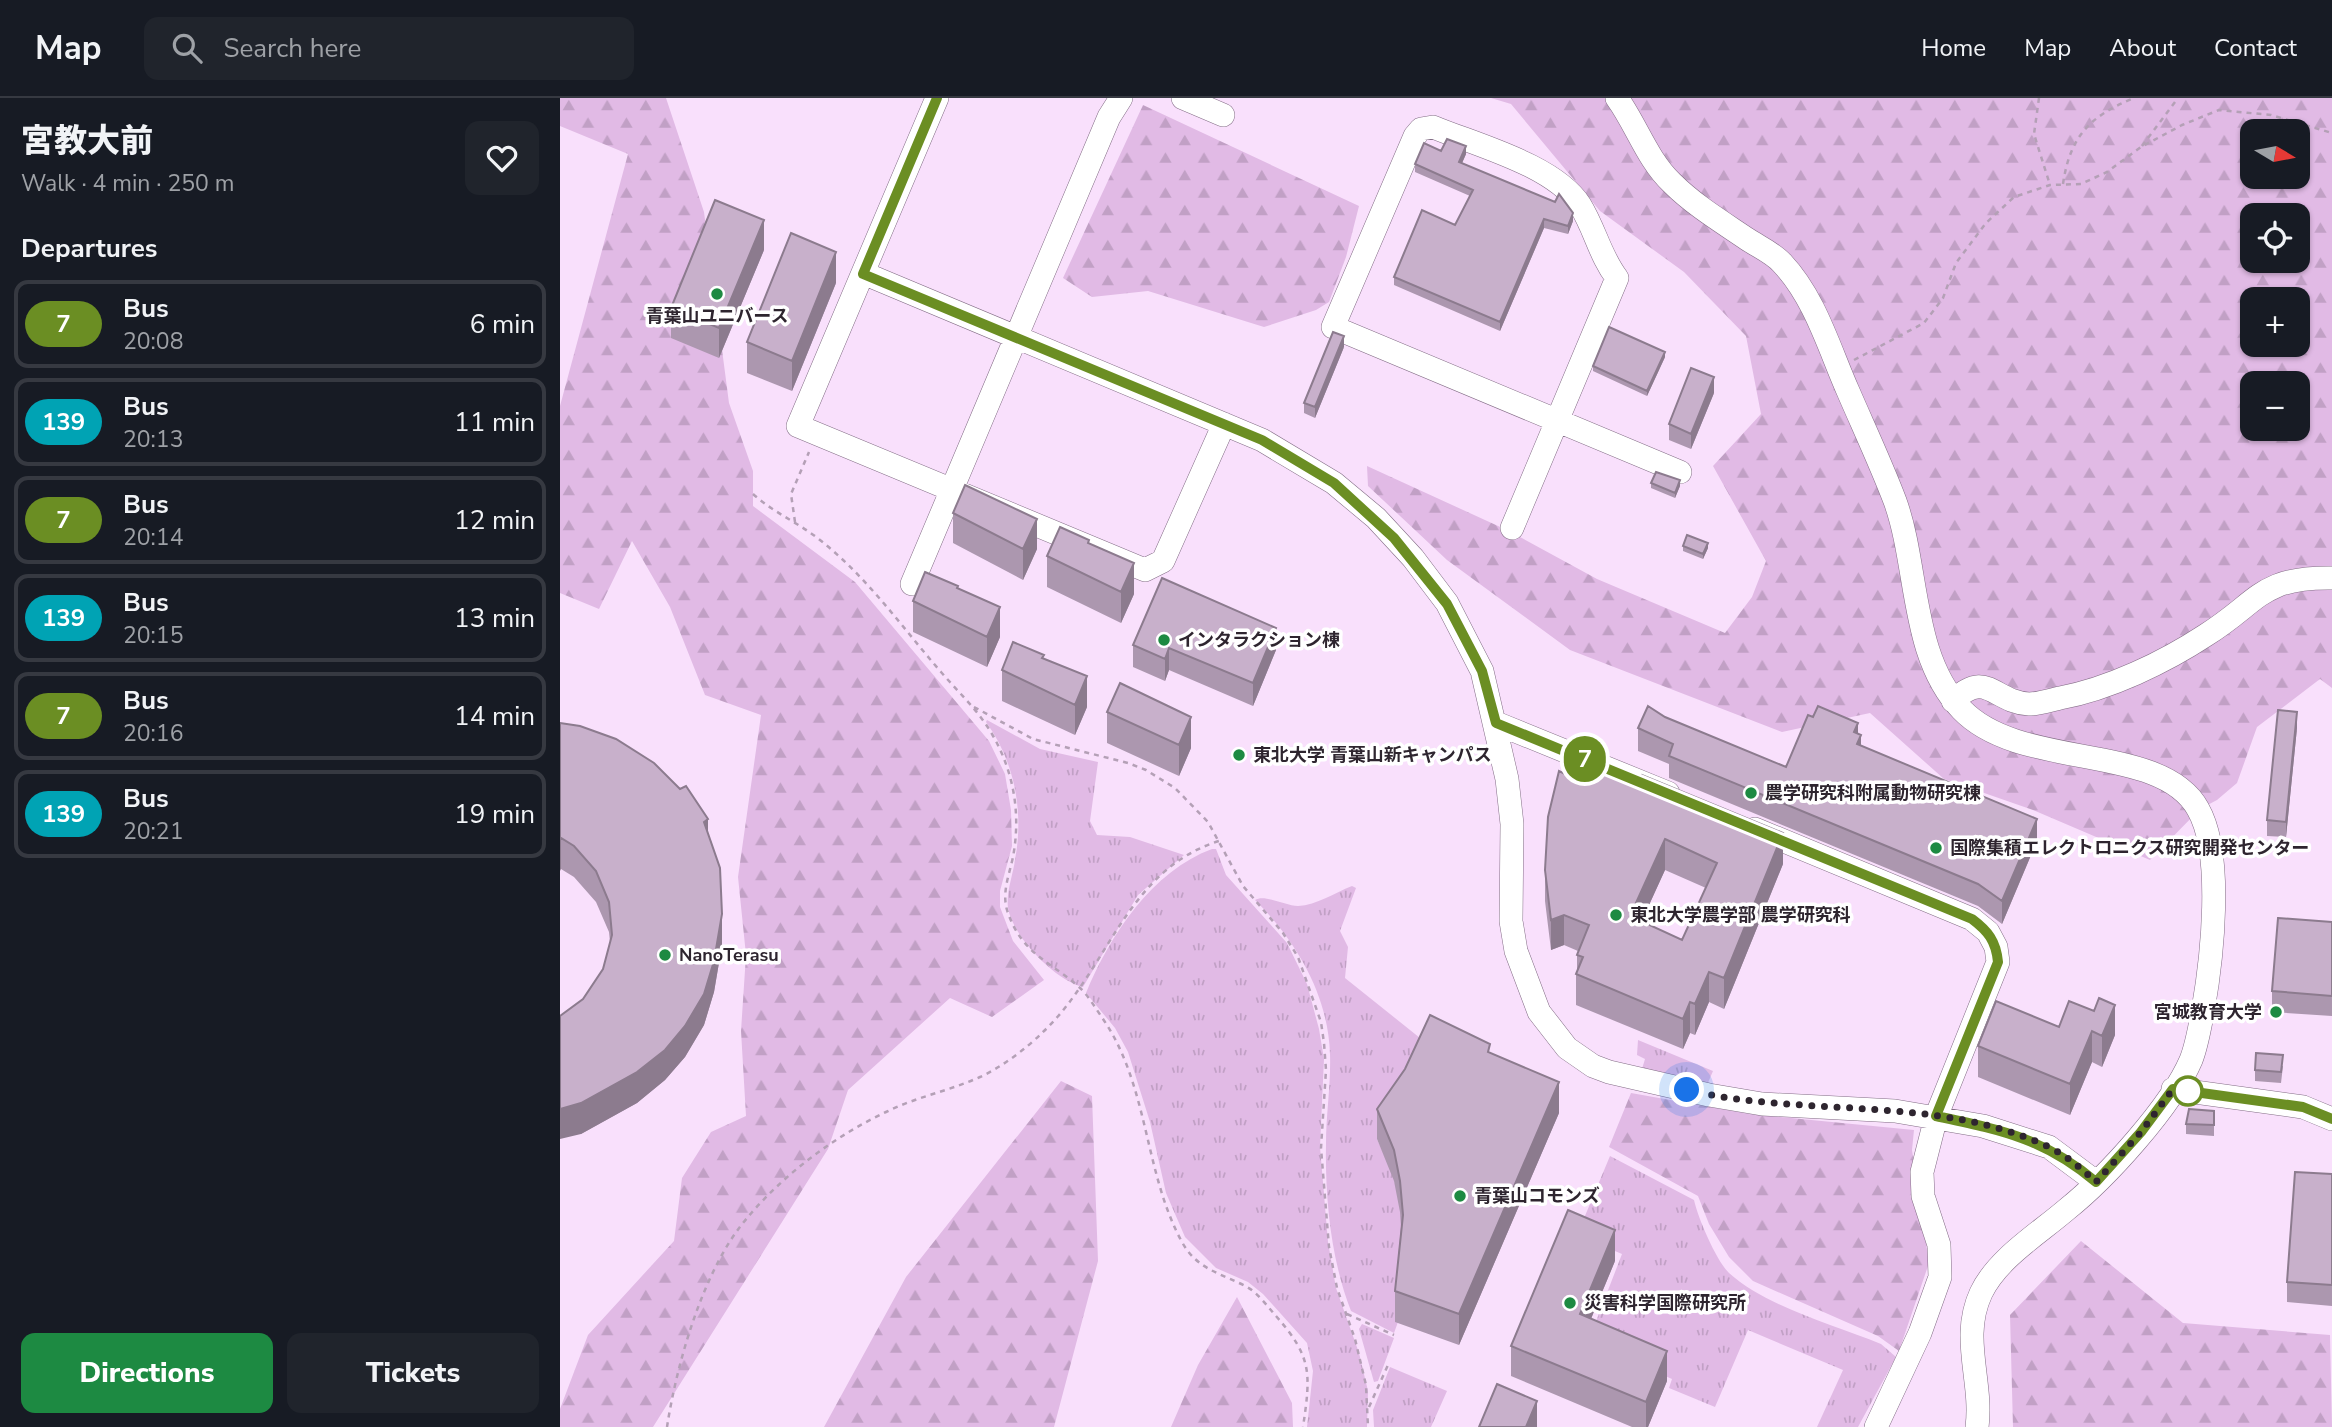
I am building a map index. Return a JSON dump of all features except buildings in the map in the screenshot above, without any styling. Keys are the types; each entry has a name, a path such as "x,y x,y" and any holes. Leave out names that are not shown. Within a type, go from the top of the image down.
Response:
{"street":[{"path":"937,98 798,426 1145,570 1163,561 1224,424"},
{"path":"912,584 1109,117 1121,98"},
{"path":"1183,98 1223,115"},
{"path":"1617,98 1652,159 1671,182 1690,199 1780,260 1806,292 1896,504 1930,653 1953,701 1981,726 2019,743 2158,773 2186,790 2207,827 2213,862 2212,923 2203,1008 2191,1059 2173,1089 2141,1132 2096,1182 2023,1246 1983,1289 1975,1308 1970,1347 1978,1404 1977,1427"},
{"path":"1512,528 1557,422 1617,278 1607,265 1579,204 1552,177 1433,127 1421,129 1415,136 1333,327 1557,422 1680,472"},
{"path":"863,274 1224,424 1291,455 1334,483 1376,518 1413,558 1447,604 1482,671 1496,723 1512,824 1511,921 1516,951 1539,1012 1567,1048 1593,1066 1609,1072 1709,1095 1762,1104 1873,1109 1936,1116 1983,1126 2049,1147 2096,1182"},
{"path":"1953,701 1968,687 1980,685 2029,704 2064,698 2165,660 2209,634 2270,587 2297,578 2332,578"},
{"path":"1496,723 1684,800"},
{"path":"1734,820 1972,919 1989,932 1996,947 1995,975 1936,1116 1922,1172 1923,1196 1939,1245 1940,1277 1910,1357 1877,1427"},
{"path":"2173,1089 2303,1107 2332,1119"}],"path":[{"path":"2039,98 2034,134 2050,185"},
{"path":"2063,185 2066,164 2077,139 2089,122 2134,98"},
{"path":"2141,147 2178,98"},
{"path":"1839,369 1866,352 1924,323 1943,298 1955,263 1986,223 2014,197 2050,185 2081,184 2107,172 2141,147 2182,125 2219,110 2271,115 2332,132"},
{"path":"798,525 792,512 791,494 817,433"},
{"path":"753,494 770,509 817,537 863,578 973,706 1007,766 1016,801 1015,843 1004,893 1008,915 1039,959 1081,989 1120,1048 1142,1112 1164,1198 1183,1245 1211,1271 1250,1289 1294,1337 1304,1352 1307,1368 1303,1427"},
{"path":"973,706 1032,739 1146,770 1186,799 1208,822 1243,886 1283,933 1298,957 1321,1021 1326,1070 1321,1148 1333,1273 1359,1352 1368,1409 1368,1427"},
{"path":"667,1427 676,1373 693,1322 727,1250 747,1217 817,1153 849,1132 914,1099 981,1077 1012,1057 1043,1032 1081,989 1115,929 1151,882 1199,847 1219,841"},
{"path":"1347,1314 1394,1335"},
{"path":"1368,1409 1388,1365"}],"green space":[{"path":"560,98 666,98 704,212 729,403 753,471 753,506 855,582 989,741 1005,774 1011,810 1012,846 1000,891 1000,907 1013,941 1044,980 992,1017 950,998 848,1090 828,1149 653,1427 560,1427 560,1409 588,1335 674,1241 682,1178 711,1132 746,1116 741,1031 746,955 738,877 761,715 705,695 670,607 632,541 599,609 560,593 560,406 628,154 560,126"},
{"path":"1491,98 2332,98 2332,688 2320,679 2257,727 2237,783 2217,800 2200,809 2150,860 2033,810 1944,779 1870,713 1782,732 1570,650 1447,560 1368,486 1367,466 1509,531 1597,579 1725,633 1752,597 1766,561 1713,466 1761,414 1746,336 1684,272 1600,211 1511,104"},
{"path":"1143,105 1359,206 1346,257 1329,302 1316,310 1264,327 1148,291 1092,297 1063,278"},
{"path":"987,720 1040,749 1098,762 1090,821 1097,835 1130,837 1184,855 1138,895 1083,987 1060,976 1037,956 1018,932 1008,908 1018,842 1015,788 1004,754"},
{"path":"1216,849 1226,875 1287,943 1307,984 1324,1059 1320,1147 1328,1242 1336,1288 1359,1353 1368,1391 1367,1427 1307,1427 1313,1371 1307,1343 1263,1294 1248,1282 1216,1268 1185,1237 1166,1193 1150,1122 1128,1052 1115,1028 1086,993 1107,949 1152,889 1190,859"},
{"path":"1352,886 1356,888 1340,931 1348,947 1345,978 1430,1046 1377,1139 1392,1175 1401,1215 1402,1269 1398,1322 1394,1333 1351,1311 1344,1291 1328,1208 1326,1144 1330,1054 1323,1010 1296,951 1255,900 1264,898 1298,906 1305,905"},
{"path":"1638,1040 1713,1071 1707,1085 1642,1069 1645,1059 1637,1055"},
{"path":"1061,1081 1092,1096 1098,1261 1054,1427 824,1427 906,1277"},
{"path":"1631,1093 1749,1114 1914,1130 1912,1150 1929,1263 1899,1351 1878,1336 1753,1281 1729,1257 1709,1224 1698,1196 1609,1147"},
{"path":"1610,1156 1694,1200 1703,1228 1719,1259 1729,1273 1745,1285 1781,1305 1881,1344 1896,1357 1858,1427 1817,1427 1843,1370 1748,1330 1715,1407 1669,1388 1672,1379 1588,1342 1622,1254 1577,1235"},
{"path":"2081,1241 2183,1323 2330,1335 2332,1427 2013,1427 2010,1315"},
{"path":"1237,1297 1292,1403 1293,1427 1171,1427 1198,1365"},
{"path":"1362,1324 1394,1338 1378,1381 1374,1382 1359,1329"},
{"path":"1390,1367 1447,1391 1431,1427 1374,1427 1373,1410"}],"bus line":[{"name":"7","path":"937,98 863,274 1262,440 1334,483 1376,518 1413,558 1447,604 1482,671 1496,723 1972,919 1989,932 1996,947 1998,962 1995,975 1936,1116 1983,1126 2049,1147 2096,1182 2141,1132 2173,1089 2303,1107 2332,1119"}],"place":[{"name":"青葉山ユニバース","path":"717,294"},
{"name":"インタラクション棟","path":"1164,640"},
{"name":"東北大学 青葉山新キャンパス","path":"1239,755"},
{"name":"農学研究科附属動物研究棟","path":"1751,793"},
{"name":"国際集積エレクトロニクス研究開発センター","path":"1936,848"},
{"name":"東北大学農学部 農学研究科","path":"1616,915"},
{"name":"NanoTerasu","path":"665,955"},
{"name":"宮城教育大学","path":"2276,1012"},
{"name":"青葉山コモンズ","path":"1460,1196"},
{"name":"災害科学国際研究所","path":"1570,1303"}],"route":[{"path":"1687,1090 1762,1104 1895,1111 1983,1126 2049,1147 2096,1182 2141,1132 2173,1089 2188,1091"}]}
